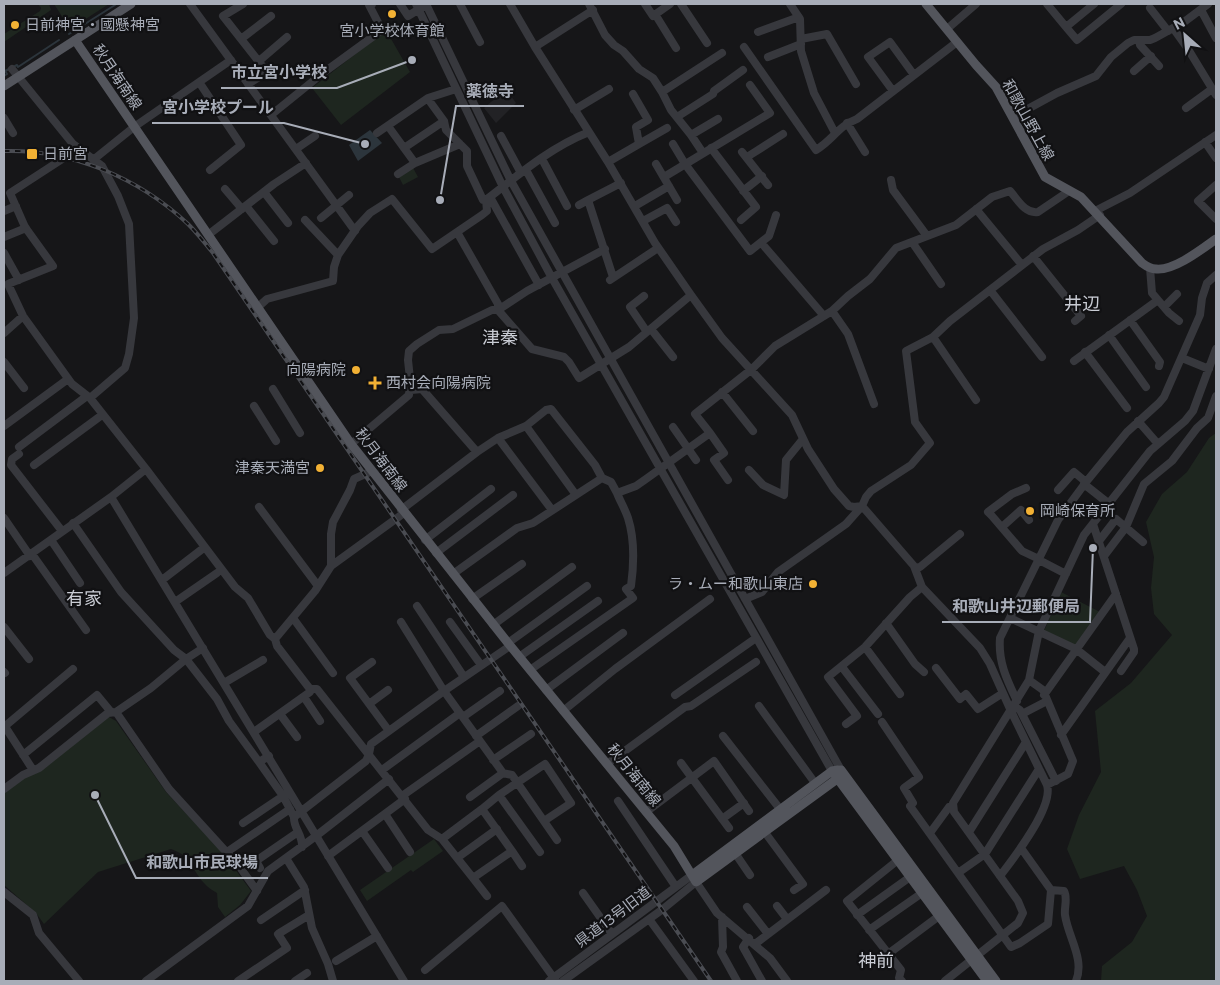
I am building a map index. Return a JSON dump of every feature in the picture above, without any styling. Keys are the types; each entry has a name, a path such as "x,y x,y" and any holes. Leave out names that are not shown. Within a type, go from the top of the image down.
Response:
{"main road":[{"path":"4,86 131,4"},
{"name":"和歌山野上線","path":"926,4 996,87 1045,177 1081,197 1142,263 1150,268"},
{"name":"秋月海南線","path":"75,40 351,444 472,599 674,846 694,878"},
{"path":"1150,268 1157,270 1173,266 1215,242"},
{"path":"694,878 735,853 780,809 816,783 837,773"},
{"path":"694,878 837,773"},
{"path":"837,773 939,916 996,981"},
{"path":"837,773 974,958 987,981"}],"street":[{"path":"190,4 306,163 336,206 342,221 356,231"},
{"path":"243,4 223,16 267,72 248,84"},
{"path":"271,115 382,30 369,5 372,4"},
{"path":"400,4 408,16 417,6 427,4 511,181 745,599 837,773"},
{"path":"460,4 480,42"},
{"path":"510,4 534,47 635,206 658,248 722,338 792,415 803,439 834,489 849,506 862,506"},
{"path":"645,4 653,16 667,4"},
{"path":"681,4 707,43"},
{"path":"790,4 799,17 801,52 814,93 835,133"},
{"path":"946,29 976,4"},
{"path":"1066,27 1094,4"},
{"path":"1050,5 1077,40 1121,4"},
{"path":"417,6 503,187 552,278 756,638 837,773"},
{"path":"1013,117 1057,93 1096,76 1111,57 1128,43 1134,40 1150,40 1184,22 1203,6 1216,38"},
{"path":"534,47 591,7 605,35 639,69 653,78 668,106 691,135 702,153"},
{"path":"1150,8 1188,49 1214,92 1186,108"},
{"path":"656,14 676,48"},
{"path":"241,39 271,16"},
{"path":"758,32 799,17"},
{"path":"768,57 801,41 827,34 856,84"},
{"path":"258,61 288,37"},
{"path":"1140,40 1140,45 1159,66"},
{"path":"894,91 868,56 890,42 914,75"},
{"path":"744,47 816,150 825,145 847,123 857,119 957,42"},
{"path":"662,92 722,53"},
{"path":"1134,71 1151,56"},
{"path":"93,160 134,127 230,60"},
{"path":"12,69 73,144 102,166 129,224 134,318 125,368 19,451 12,459 11,465 62,531"},
{"path":"677,117 713,94 714,90 743,70"},
{"path":"664,177 770,113 751,87 766,78"},
{"path":"199,82 241,145 210,170"},
{"path":"378,133 428,99 456,89"},
{"path":"574,110 609,89"},
{"path":"633,94 648,120 636,127 639,144"},
{"path":"428,99 444,121 446,130 467,151 467,166 483,200 570,140 589,132"},
{"path":"4,118 12,133"},
{"path":"691,135 718,118"},
{"path":"404,148 444,121"},
{"path":"847,123 865,152"},
{"path":"388,126 414,162"},
{"path":"608,162 667,128"},
{"path":"768,184 744,154 783,134"},
{"path":"745,599 762,592 778,572 846,524 862,506 871,491 911,465 930,443 915,422 906,352 933,337 950,321 1043,249 1078,230 1097,213 1216,135"},
{"path":"296,149 315,136"},
{"path":"501,136 555,223"},
{"path":"1206,142 1216,158"},
{"path":"73,144 67,156 10,192 26,228 52,266 8,284 23,316 68,379 89,397 235,587 248,598 270,635 275,639 277,646 310,689"},
{"path":"398,174 414,162 460,144"},
{"path":"673,144 685,164 750,251 770,236 776,215"},
{"path":"711,148 756,207 740,220"},
{"path":"542,159 567,206"},
{"path":"208,235 306,163"},
{"path":"656,164 677,200"},
{"path":"743,191 762,176"},
{"path":"891,180 893,190 927,236"},
{"path":"579,205 621,183"},
{"path":"1216,185 1198,201 1216,219"},
{"path":"635,206 669,186"},
{"path":"226,189 274,241"},
{"path":"728,480 714,460 724,453 695,414 752,369 775,346 832,311 870,279 896,248 956,225 992,197 1010,191 1027,211 1032,213 1038,212 1069,191"},
{"path":"264,192 288,223"},
{"path":"322,218 349,194"},
{"path":"258,308 267,300 333,281 334,267 338,255 370,213 392,199 432,249 487,210 488,198"},
{"path":"488,198 540,285"},
{"path":"588,200 605,250 611,279 658,248"},
{"path":"4,211 16,206"},
{"path":"643,221 667,208 676,222"},
{"path":"976,209 1022,265"},
{"path":"304,220 338,255"},
{"path":"4,237 26,228"},
{"path":"457,232 498,304 498,310 532,349 564,358 569,362 579,378 629,347 691,295"},
{"path":"912,242 941,284"},
{"path":"764,246 824,316"},
{"path":"351,444 409,395 411,390 409,352 416,344 439,330 453,329 492,310 498,310 605,250"},
{"path":"4,253 19,280"},
{"path":"1033,256 1081,316 1075,321"},
{"path":"1150,268 1150,289 1164,307 1179,321"},
{"path":"1000,876 1021,848 1041,815 1048,790 1026,742 1002,669 999,652 1000,638 1058,520 1085,483 1127,432 1164,397 1200,315 1202,298 1207,283 1216,275"},
{"path":"990,290 1042,357"},
{"path":"1164,307 1177,294"},
{"path":"644,296 630,307 673,357"},
{"path":"1074,361 1158,300"},
{"path":"832,311 848,334 874,404"},
{"path":"4,332 23,316"},
{"path":"1130,320 1160,362 1158,366"},
{"path":"1109,335 1146,387"},
{"path":"933,337 976,400"},
{"path":"945,981 1018,923 1022,913 1018,901 954,812 953,803 1029,680 1039,631 1084,535 1150,451 1193,411 1216,349"},
{"path":"1085,352 1128,408"},
{"path":"1182,358 1209,369"},
{"path":"4,362 24,388"},
{"path":"4,426 68,379"},
{"path":"273,389 300,433"},
{"path":"411,390 422,389 477,452"},
{"path":"722,392 753,431"},
{"path":"1104,556 1126,527 1144,484 1172,461 1197,428 1208,418 1216,396"},
{"path":"254,406 276,441"},
{"path":"275,639 318,586 331,566 477,452 498,438 526,426 546,410 551,409 595,466 602,478 611,482 628,518 633,544 631,586 626,589 633,598 530,670"},
{"path":"34,465 102,414"},
{"path":"1187,417 1197,428"},
{"path":"1138,421 1158,444"},
{"path":"526,426 576,495"},
{"path":"673,427 696,460"},
{"path":"616,493 636,486 710,433"},
{"path":"498,438 552,510"},
{"path":"749,470 763,485 784,495 786,460 803,439"},
{"path":"5,569 31,555 73,523 111,498 146,469"},
{"path":"331,566 333,522 354,479 372,471"},
{"path":"1058,490 1074,472 1108,503"},
{"path":"1132,474 1144,484"},
{"path":"452,574 517,528 533,523 602,478"},
{"path":"1026,488 1012,494 988,512 1022,551 1066,574"},
{"path":"426,540 492,490"},
{"path":"436,553 513,495"},
{"path":"111,498 269,756 287,794 294,824 302,846"},
{"path":"862,506 915,568 922,588 980,648 990,664 1003,693 1022,714 1056,780"},
{"path":"259,507 318,586"},
{"path":"1002,527 1021,510 1029,520"},
{"path":"4,518 86,630"},
{"path":"1099,540 1116,519 1143,542"},
{"path":"73,523 121,592 174,650 186,658 259,762 302,811 404,981"},
{"path":"1093,524 1134,652 1121,671"},
{"path":"915,568 920,567 960,534"},
{"path":"50,540 80,583"},
{"path":"162,580 201,550"},
{"path":"472,599 522,564"},
{"path":"493,625 572,567"},
{"path":"175,602 217,573"},
{"path":"227,852 292,813 302,811 366,761 371,744 586,586"},
{"path":"846,724 856,716 828,677 865,647 910,597 922,588"},
{"path":"1022,714 1045,698 1076,649 1116,594"},
{"path":"563,711 615,669 710,599"},
{"path":"519,657 598,601"},
{"path":"417,606 464,677"},
{"path":"293,618 333,673"},
{"path":"1010,618 1076,649 1105,672"},
{"path":"401,622 444,691 493,760 503,773 512,775 557,840"},
{"path":"450,622 481,665"},
{"path":"886,623 924,672"},
{"path":"4,626 29,659"},
{"path":"546,690 623,633"},
{"path":"675,696 756,638"},
{"path":"1061,734 1130,638"},
{"path":"865,647 900,694"},
{"path":"4,789 23,775 39,768 108,713 114,712 151,688 186,658 203,648"},
{"path":"224,683 263,660"},
{"path":"372,662 350,678 388,731"},
{"path":"607,764 685,707 691,706 756,662"},
{"path":"842,667 880,718 919,777 904,788 913,802 910,806 1011,947 1020,944 1048,924 1051,890 1021,848"},
{"path":"936,668 960,699 966,694 978,709 1003,693"},
{"path":"33,770 4,726 73,669"},
{"path":"1029,680 1043,690 1073,761 1068,774 1047,785"},
{"path":"254,732 304,697 310,692 310,689"},
{"path":"310,689 317,689 428,830 442,839 487,896"},
{"path":"369,704 388,690"},
{"path":"382,770 500,691"},
{"path":"24,755 97,695 114,712 170,789 227,852 257,891"},
{"path":"304,697 320,721"},
{"path":"328,856 385,814 518,706"},
{"path":"759,706 816,783"},
{"path":"280,714 297,737"},
{"path":"493,760 531,734"},
{"path":"723,736 780,809"},
{"path":"969,832 1026,742"},
{"path":"259,762 269,756"},
{"path":"646,812 714,761 749,811"},
{"path":"682,763 729,828"},
{"path":"442,839 499,795 545,764 571,803 544,821"},
{"path":"958,873 984,854 1039,769"},
{"path":"470,797 503,773"},
{"path":"146,981 248,906 268,872 389,779"},
{"path":"243,823 287,794"},
{"path":"499,795 540,852"},
{"path":"618,801 676,887"},
{"path":"722,819 744,803"},
{"path":"930,833 949,807 953,806"},
{"path":"482,809 522,866"},
{"path":"385,814 410,852"},
{"path":"762,828 802,884 794,890"},
{"path":"457,858 497,829"},
{"path":"362,831 388,868"},
{"path":"260,868 256,861 298,832"},
{"path":"473,878 512,850"},
{"path":"735,853 750,875"},
{"path":"286,858 305,890 312,928 328,964 333,981"},
{"path":"898,860 846,901 901,970 899,978 902,981"},
{"path":"857,915 910,877"},
{"path":"694,878 710,904 722,917 770,958 787,981"},
{"name":"県道13号旧道","path":"553,980 676,887 694,878"},
{"name":"県道13号旧道","path":"563,981 648,919 694,878"},
{"path":"261,920 305,890"},
{"path":"762,981 743,947 768,934 826,890"},
{"path":"1051,890 1064,891 1066,894 1064,912 1066,925 1079,963 1076,981"},
{"path":"4,892 32,915 39,933 79,981"},
{"path":"583,893 612,934"},
{"path":"869,930 922,893"},
{"path":"425,970 502,906 553,980"},
{"path":"777,906 787,920"},
{"path":"747,907 768,934"},
{"path":"238,981 287,948 278,934 309,915"},
{"path":"888,954 939,916"},
{"path":"722,917 723,947 721,952 737,981"},
{"path":"648,919 694,981"},
{"path":"336,961 377,936"},
{"path":"295,981 308,973"}],"shaded area":[{"path":"38,4 49,4 51,10 4,42 4,34 40,11 41,8"},
{"path":"54,4 109,4 70,29"},
{"path":"386,30 410,72 341,125 312,88"},
{"path":"506,89 516,103 496,123 484,108"},
{"path":"370,130 382,143 358,161 349,145"},
{"path":"412,166 418,177 403,185 398,175"},
{"path":"1216,433 1216,981 1101,981 1102,966 1132,942 1147,916 1137,890 1124,866 1080,879 1067,849 1079,815 1101,772 1095,711 1131,683 1172,635 1154,614 1151,588 1154,557 1146,522 1162,494 1187,472 1209,438"},
{"path":"1061,592 1100,612 1076,646 1044,631"},
{"path":"109,717 116,721 166,792 224,854 251,891 240,905 225,917 218,907 217,893 205,884 183,855 171,849 98,872 44,924 36,913 4,885 4,792"},
{"path":"434,839 443,851 413,872 411,870 367,901 360,890"}],"waterway":[{"path":"69,34 115,5"},
{"path":"4,76 7,74 5,71 17,65 18,67 59,40"}],"railway":[{"path":"4,151 54,155 79,161 126,180 169,208 201,238 711,981"}],"place":[{"name":"宮小学校体育館","path":"392,14"},
{"name":"日前神宮・國懸神宮","path":"15,25"},
{"name":"市立宮小学校","path":"412,60"},
{"name":"宮小学校プール","path":"365,144"},
{"name":"日前宮","path":"32,154"},
{"name":"薬徳寺","path":"440,200"},
{"name":"向陽病院","path":"356,370"},
{"name":"西村会向陽病院","path":"375,383"},
{"name":"津秦天満宮","path":"320,468"},
{"name":"岡崎保育所","path":"1030,511"},
{"name":"和歌山井辺郵便局","path":"1093,548"},
{"name":"ラ・ムー和歌山東店","path":"813,584"},
{"name":"和歌山市民球場","path":"95,795"}],"district":[{"name":"井辺","path":"1082,304"},
{"name":"津秦","path":"500,338"},
{"name":"有家","path":"84,599"},
{"name":"神前","path":"876,961"}]}
